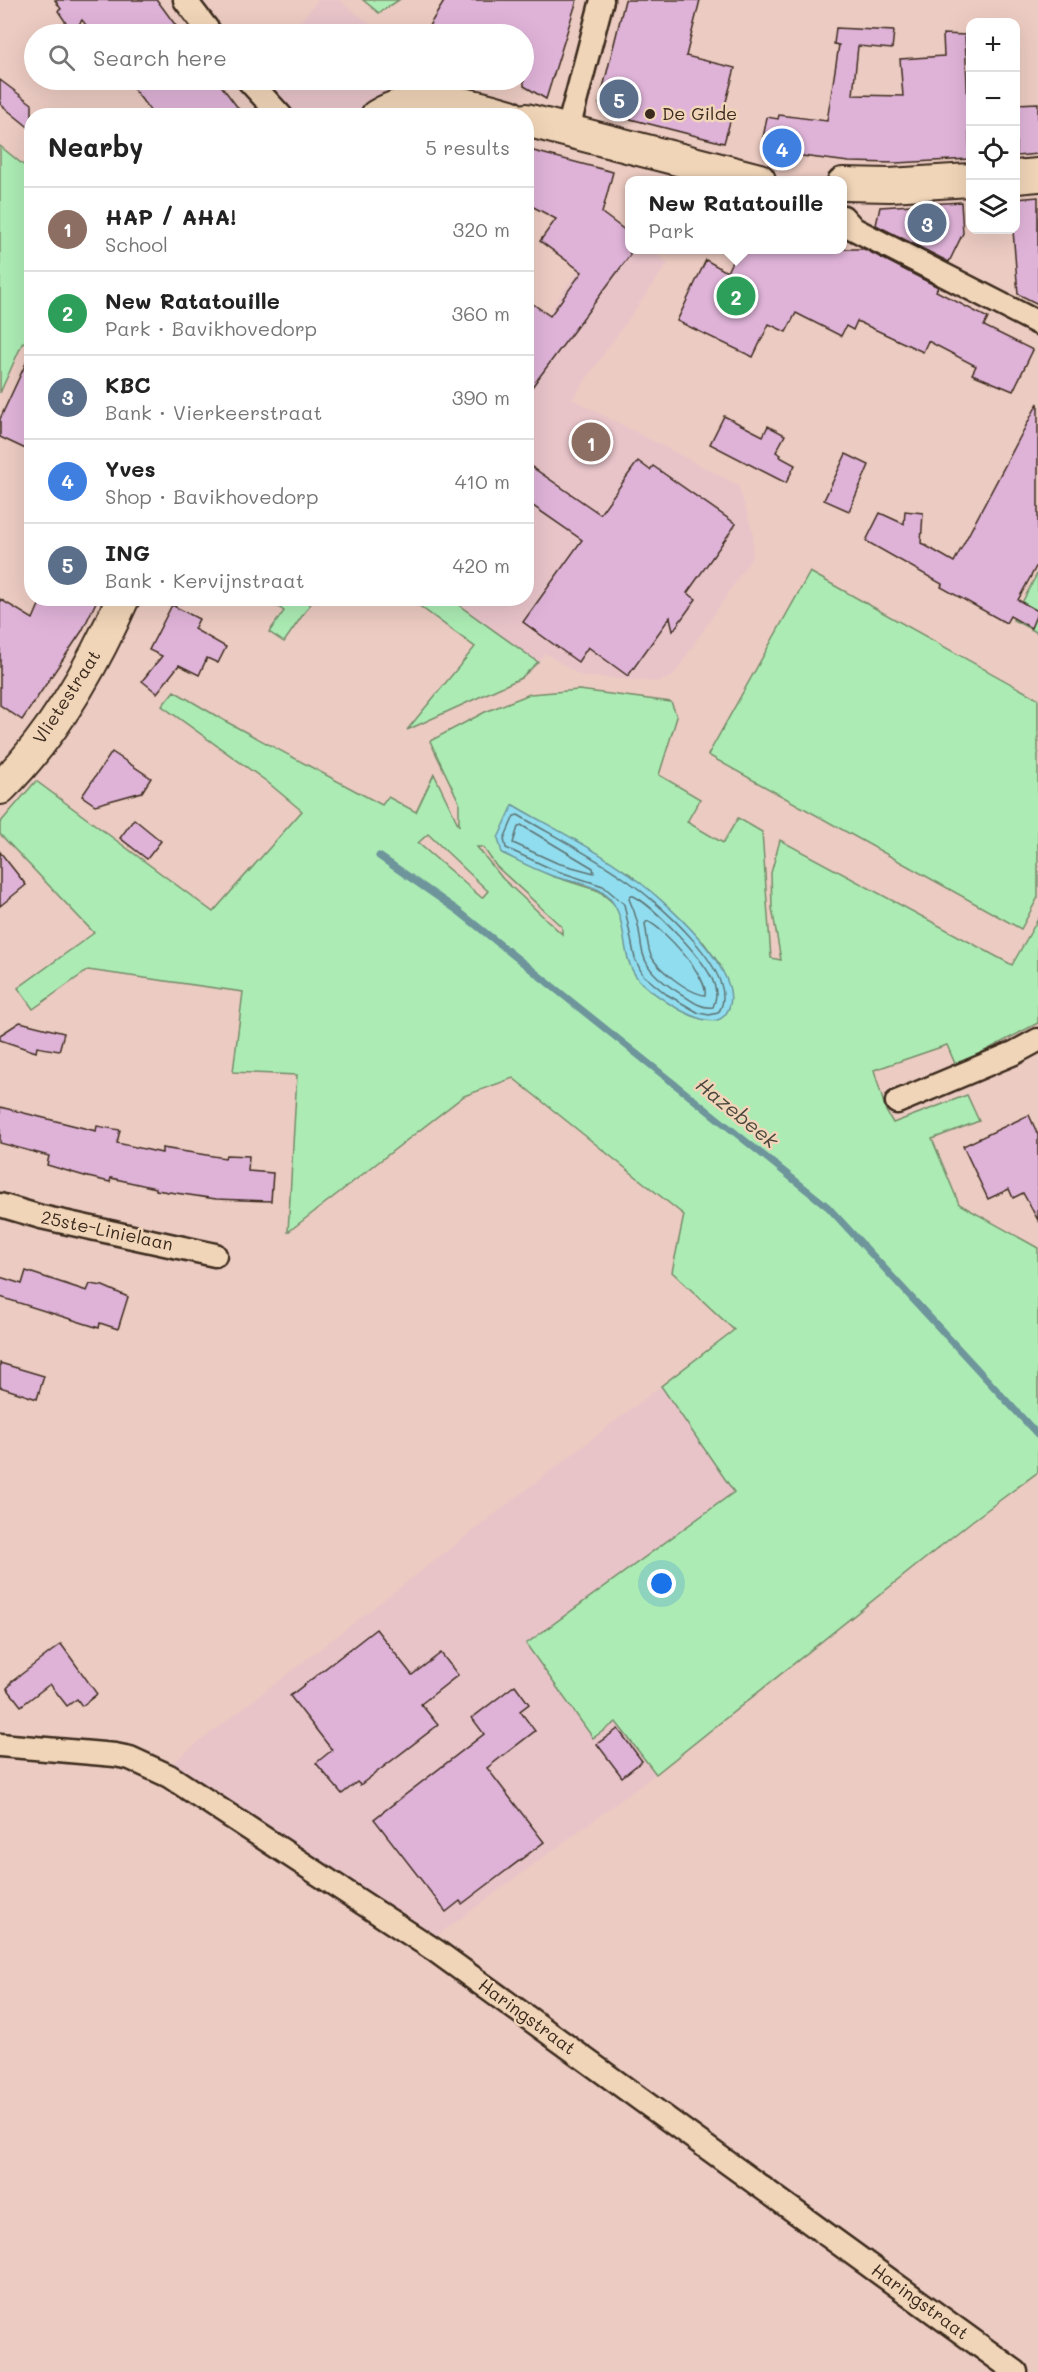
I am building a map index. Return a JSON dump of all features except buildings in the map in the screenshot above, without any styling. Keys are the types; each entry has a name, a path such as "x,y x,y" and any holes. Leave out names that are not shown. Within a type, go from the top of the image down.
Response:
{"street":[{"path":"185,0 203,24"},
{"path":"567,133 602,0"},
{"path":"257,90 273,108"},
{"path":"397,108 417,100 434,99 484,108"},
{"path":"534,123 567,133 743,176"},
{"path":"1020,177 1038,175"},
{"path":"847,201 890,185 966,180"},
{"path":"847,209 855,229 1038,323"},
{"name":"Vlietestraat","path":"0,788 14,774 58,716 105,638 119,606"},
{"path":"897,1102 1014,1053 1038,1040"},
{"name":"25ste-Linielaan","path":"0,1205 41,1218 215,1255"},
{"name":"Haringstraat","path":"0,1745 115,1755 129,1758 169,1776 436,1951 1016,2372"}],"shaded area":[{"path":"318,0 339,0 370,24 298,24"},
{"path":"269,90 404,90 397,91 363,108 286,108"},
{"path":"613,222 625,242 625,254 656,254 668,263 572,399 738,485 753,533 752,557 673,676 659,682 581,676 545,653 538,662 460,606 534,606 534,332"},
{"path":"661,1386 734,1492 527,1644 593,1738 616,1722 656,1774 434,1938 172,1763"}],"green space":[{"path":"363,0 399,0 379,13"},
{"path":"0,146 24,166 24,342 0,393"},
{"path":"810,572 1038,699 1038,897 1021,929 708,755"},
{"path":"1038,572 1038,633 1013,620"},
{"path":"276,606 309,606 284,642 269,632 284,611"},
{"path":"419,606 460,606 538,662 521,678 407,730 475,647"},
{"path":"579,690 671,702 677,717 659,775 700,799 687,822 723,843 738,818 762,832 771,958 781,960 772,908 771,873 780,840 1012,965 1038,919 1038,1023 956,1066 947,1045 874,1070 886,1111 893,1123 967,1095 979,1121 932,1139 959,1204 1038,1248 1038,1472 972,1521 656,1774 616,1722 593,1738 526,1644 734,1492 661,1386 734,1330 672,1272 684,1215 513,1078 464,1096 288,1232 297,1075 233,1072 243,992 88,970 33,1009 18,988 94,933 0,834 0,823 36,781 213,912 302,811 266,781 162,706 174,691 382,805 388,797 416,812 434,774 459,826 459,802 430,741 485,712 530,694","holes":["513,805 630,874 704,943 720,965 623,929 618,907 599,891 552,876 502,853","428,834 488,891 482,898 418,843","477,847 483,847 496,866 562,927 562,934 503,879"]}],"water":[{"path":"513,805 616,865 643,885 680,918 716,960 727,981 731,1000 724,1016 716,1020 705,1020 692,1016 666,1002 638,979 627,957 620,920 610,898 599,890 549,875 502,853 498,838"}],"waterway":[{"name":"Hazebeek","path":"379,856 457,910 828,1207 1038,1435"}],"place":[{"name":"ING","path":"619,99"},
{"name":"De Gilde","path":"650,114"},
{"name":"Yves","path":"782,148"},
{"name":"KBC","path":"927,223"},
{"name":"New Ratatouille","path":"736,296"},
{"name":"HAP / AHA!","path":"591,442"}]}
